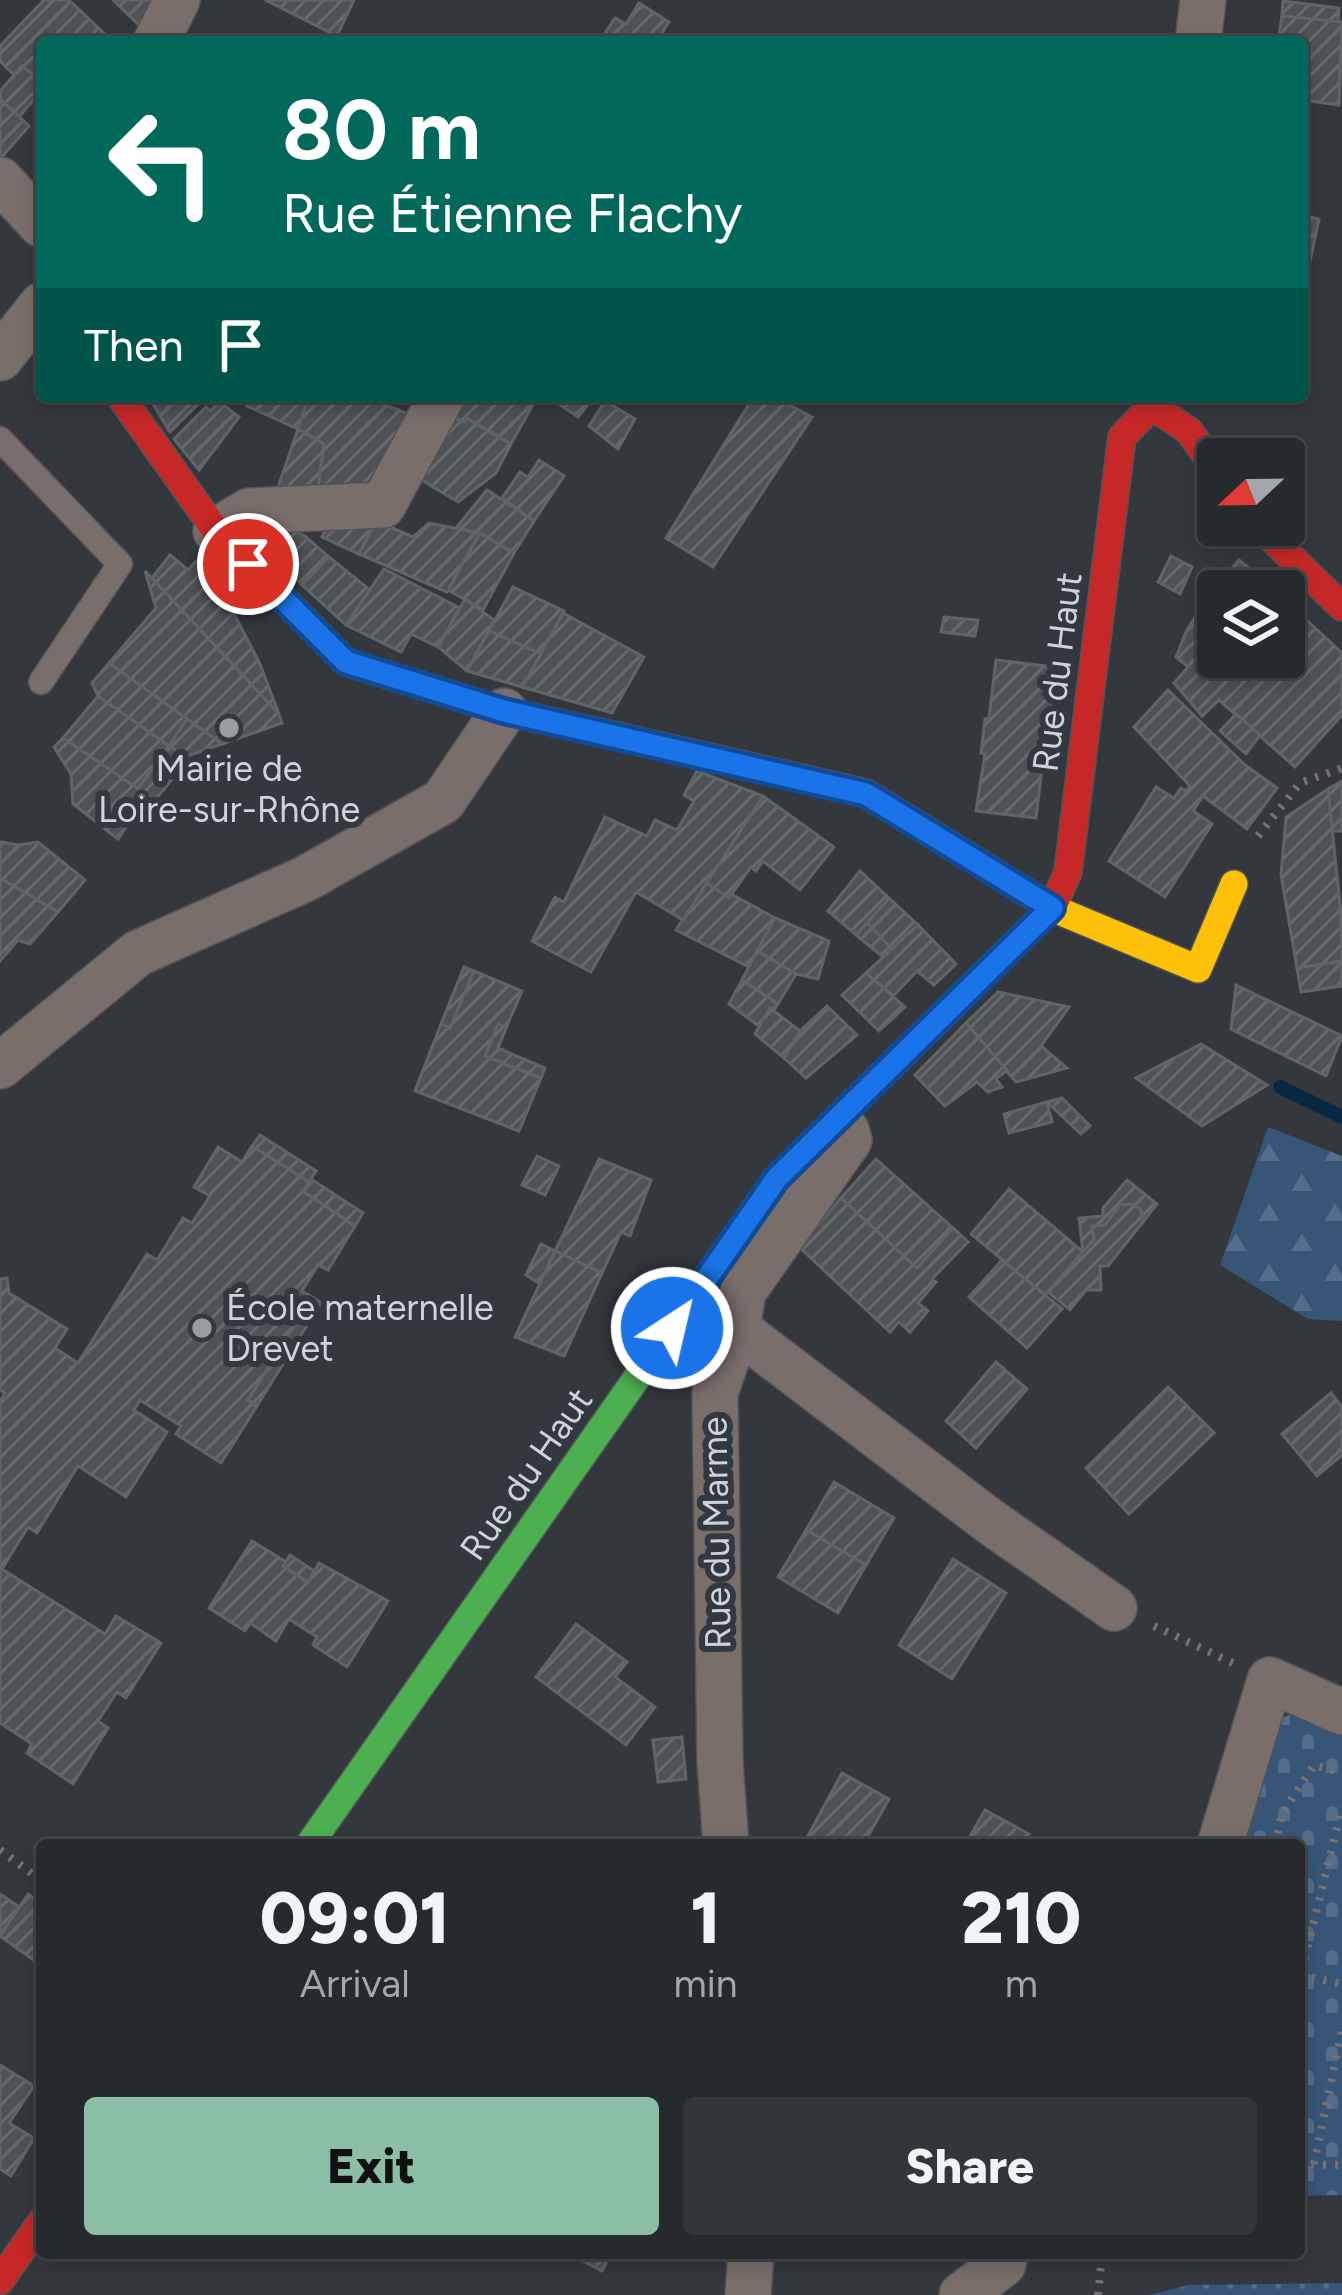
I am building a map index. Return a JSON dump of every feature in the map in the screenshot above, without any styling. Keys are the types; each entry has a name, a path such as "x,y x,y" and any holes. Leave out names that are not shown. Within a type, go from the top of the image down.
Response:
{"street":[{"path":"160,36 177,0"},
{"path":"1199,36 1203,0"},
{"path":"0,180 36,219"},
{"path":"0,358 36,313"},
{"path":"124,402 216,531 346,662 504,711 866,794 1052,908 1198,969 1234,884"},
{"path":"216,531 249,512 382,505 439,402"},
{"name":"Rue du Haut","path":"313,1839 777,1178 1052,908 1068,872 1122,437 1151,402"},
{"path":"1153,402 1197,442"},
{"path":"1280,546 1342,607"},
{"path":"0,1066 138,953 305,879 442,801 504,711"},
{"name":"Rue du Marme","path":"726,1839 718,1716 715,1393 737,1329 743,1292 849,1140 840,1116"},
{"path":"737,1329 988,1520 1114,1608"},
{"path":"1222,1839 1270,1680 1342,1712"},
{"path":"0,2281 36,2230"},
{"path":"748,2295 751,2259"},
{"path":"962,2295 1004,2259"}],"lane":[{"path":"0,439 120,564 41,682"}],"path":[{"path":"1234,884 1263,826 1300,783 1342,768"},
{"path":"1114,1608 1270,1680"},
{"path":"1276,1839 1282,1814 1314,1766 1342,1773"},
{"path":"1305,1957 1342,1807"},
{"path":"0,1850 36,1877"},
{"path":"1305,1978 1342,1984"},
{"path":"1314,2164 1342,2030"},
{"path":"1305,2164 1342,2165"},
{"path":"1098,2295 1101,2266"}],"green space":[{"path":"1268,1127 1342,1156 1342,1321 1308,1319 1220,1265"},
{"path":"1299,1711 1342,1722 1342,2195 1305,2196 1305,1839 1233,1839 1279,1719"},
{"path":"1342,2283 1342,2295 1149,2295 1189,2285"}],"building":[{"path":"44,0 69,0 107,36 36,36 36,77 22,66 14,75 0,61 0,46"},
{"path":"113,0 160,0 145,31"},
{"path":"265,0 354,0 337,36"},
{"path":"1283,1 1339,8 1338,22 1282,16"},
{"path":"639,3 669,22 660,36 603,36 615,18 626,24"},
{"path":"1282,16 1342,22 1339,105 1308,101 1308,36 1279,36"},
{"path":"22,66 36,77 36,97 19,117 0,99 0,91"},
{"path":"0,99 29,126 0,159"},
{"path":"1308,216 1319,219 1308,271"},
{"path":"152,402 200,402 170,432"},
{"path":"220,402 239,417 199,470 174,439 206,407 210,411"},
{"path":"250,402 307,402 298,429 247,406"},
{"path":"307,402 376,402 423,419 378,487 317,494 324,444 298,429"},
{"path":"446,402 534,402 511,444 468,419 441,414"},
{"path":"556,402 590,402 578,417"},
{"path":"604,402 635,419 618,449 589,426"},
{"path":"750,402 783,402 812,417 713,567 666,538"},
{"path":"441,414 468,419 511,444 496,473 458,502 413,475"},
{"path":"298,429 324,444 317,494 276,493"},
{"path":"539,460 564,476 534,521 502,498 520,472 528,477"},
{"path":"487,490 534,521 514,553 480,533 456,528"},
{"path":"331,519 376,521 359,554 322,537"},
{"path":"376,521 413,537 429,523 480,533 447,592 359,554"},
{"path":"282,523 329,557 302,585 262,543"},
{"path":"480,533 514,553 483,610 448,590"},
{"path":"170,555 188,570 196,561 226,598 279,714 152,578"},
{"path":"1171,556 1192,567 1180,594 1158,582"},
{"path":"329,557 370,590 346,625 302,585"},
{"path":"1239,560 1251,570 1231,570"},
{"path":"384,569 460,608 438,647 411,634 401,652 346,625"},
{"path":"145,571 279,714 282,723 222,744 109,663 156,608"},
{"path":"513,587 564,611 541,654 489,631"},
{"path":"465,599 494,620 467,671 438,647"},
{"path":"563,613 644,657 612,713 522,687"},
{"path":"1197,613 1197,678 1305,678 1305,619 1342,653 1342,715 1295,767 1219,700 1202,716 1174,683 1188,667 1176,657"},
{"path":"944,617 978,620 975,636 941,632"},
{"path":"489,631 541,654 522,687 467,671"},
{"path":"996,660 1055,667 1047,761 1043,760 1036,818 976,811"},
{"path":"109,663 187,719 169,746 98,696 92,683"},
{"path":"1168,690 1245,765 1277,788 1247,829 1203,796 1193,811 1212,824 1165,897 1109,861 1156,787 1174,798 1181,788 1186,791 1190,786 1134,727"},
{"path":"98,696 169,746 138,789 63,738"},
{"path":"1236,714 1260,735 1246,754 1220,731"},
{"path":"187,719 222,744 185,757 169,746"},
{"path":"63,738 147,795 118,839 73,804 71,774 54,747"},
{"path":"169,746 185,757 170,762 174,777 155,800 138,789"},
{"path":"697,771 763,796 683,920 636,892 591,972 532,941 555,897 564,902 605,817 647,836 655,820 677,830 694,801 684,795"},
{"path":"1342,781 1342,831 1332,831 1328,789"},
{"path":"1328,789 1342,961 1297,968 1281,875 1286,817"},
{"path":"763,796 834,847 800,890 763,861 756,871 751,867 729,898 707,883"},
{"path":"0,842 38,842 85,880 58,912 0,878"},
{"path":"860,871 889,898 856,935 828,911"},
{"path":"0,878 58,912 30,944 18,940 0,961"},
{"path":"707,883 775,918 749,967 676,930"},
{"path":"889,898 918,925 892,949 867,923"},
{"path":"775,918 829,941 818,979 796,974 757,951"},
{"path":"867,923 892,949 883,957 856,935"},
{"path":"918,925 956,964 934,985 917,971 893,996 866,973"},
{"path":"757,951 796,974 778,1004 742,980"},
{"path":"1342,961 1342,986 1301,992 1297,968"},
{"path":"464,967 474,971 450,1028 441,1024"},
{"path":"474,971 522,991 506,1028 498,1024 485,1056 541,1078 519,1131 415,1091 441,1024 450,1028"},
{"path":"866,973 905,1007 879,1031 842,995"},
{"path":"742,980 778,1004 770,1008 760,1027 729,1004"},
{"path":"1236,985 1342,1036 1326,1076 1231,1029"},
{"path":"998,992 1069,1007 1041,1046 1067,1068 1016,1082 966,1023"},
{"path":"827,1006 857,1035 806,1078 784,1058 800,1031"},
{"path":"770,1008 800,1031 784,1058 755,1034"},
{"path":"966,1023 1007,1070 996,1079 1002,1087 988,1092 977,1082 945,1106 915,1075"},
{"path":"498,1024 506,1028 498,1048 545,1068 541,1078 485,1056"},
{"path":"1201,1044 1267,1085 1202,1126 1136,1078"},
{"path":"1062,1098 1090,1126 1081,1134 1047,1102"},
{"path":"1047,1102 1052,1122 1009,1133 1004,1114"},
{"path":"260,1135 316,1171 309,1182 252,1146"},
{"path":"252,1146 309,1182 303,1191 355,1226 328,1270 318,1265 302,1291 312,1297 248,1400 257,1406 221,1463 176,1434 181,1426 140,1400 134,1410 167,1432 126,1497 78,1466 37,1533 28,1527 2,1569 105,1634 116,1616 161,1643 126,1698 117,1692 98,1721 108,1728 73,1784 27,1753 32,1744 0,1723 0,1401 5,1393 0,1390 0,1279 7,1278 9,1293 67,1329 55,1348 78,1363 147,1254 157,1260 183,1218 192,1223 210,1196 194,1187 218,1147 242,1162"},
{"path":"537,1156 559,1166 545,1195 522,1185"},
{"path":"599,1159 651,1180 630,1236 621,1232 602,1273 555,1251"},
{"path":"876,1159 953,1228 917,1268 841,1198"},
{"path":"311,1179 363,1213 355,1226 303,1191"},
{"path":"1127,1180 1157,1204 1143,1222 1141,1210 1133,1204 1120,1205 1105,1225 1092,1226 1094,1239 1083,1252 1079,1218 1103,1216 1103,1208"},
{"path":"1009,1189 1083,1252 1045,1295 971,1234"},
{"path":"841,1198 917,1268 953,1228 968,1242 932,1279 936,1282 918,1303 928,1311 910,1332 899,1322 890,1332 799,1247"},
{"path":"1133,1204 1141,1210 1143,1222 1108,1266 1100,1266 1101,1290 1086,1290 1070,1310 1048,1292 1094,1239 1092,1226 1105,1225 1120,1205"},
{"path":"541,1244 555,1251 540,1284 526,1275"},
{"path":"555,1251 602,1273 564,1356 515,1337"},
{"path":"1002,1260 1062,1309 1027,1348 969,1297"},
{"path":"312,1297 321,1303 257,1406 248,1400"},
{"path":"996,1362 1027,1389 976,1448 946,1421"},
{"path":"1168,1387 1214,1433 1129,1514 1086,1468"},
{"path":"1331,1393 1342,1407 1342,1455 1317,1476 1282,1434"},
{"path":"834,1482 894,1518 866,1565 806,1530"},
{"path":"806,1530 866,1565 838,1613 778,1577"},
{"path":"252,1541 308,1582 319,1563 388,1601 347,1667 313,1645 317,1637 289,1619 276,1641 250,1623 245,1631 209,1608"},
{"path":"290,1555 314,1571 308,1582 283,1566"},
{"path":"953,1559 1006,1593 952,1679 899,1645"},
{"path":"576,1624 627,1662 615,1677 655,1707 626,1745 536,1677"},
{"path":"682,1737 686,1779 658,1782 653,1740"},
{"path":"842,1773 889,1799 866,1839 806,1839"},
{"path":"985,1810 1029,1834 1026,1839 968,1839"},
{"path":"0,1894 19,1907 0,1935"},
{"path":"28,1894 36,1900 36,1962 0,1936"},
{"path":"0,2065 34,2086 9,2123 34,2138 11,2176 0,2169"},
{"path":"579,2259 608,2259 602,2271"}],"waterway":[{"path":"1280,1087 1342,1117"}],"traffic: fast":[{"path":"313,1839 777,1178 895,1062"}],"traffic: slow":[{"path":"625,738 866,793 1052,908 1198,969 1234,884"}],"traffic: jam":[{"path":"124,402 216,531 346,662 504,711 625,738"},
{"path":"895,1062 1052,908 1068,872 1122,437 1152,406 1189,431 1197,442"},
{"path":"1280,546 1342,607"},
{"path":"0,2281 36,2230"}],"place":[{"name":"Mairie de Loire-sur-Rhône","path":"229,728"},
{"name":"École maternelle Drevet","path":"202,1328"}],"route":[{"path":"248,564 346,662 504,711 866,794 1052,908 777,1178 672,1328"}]}
